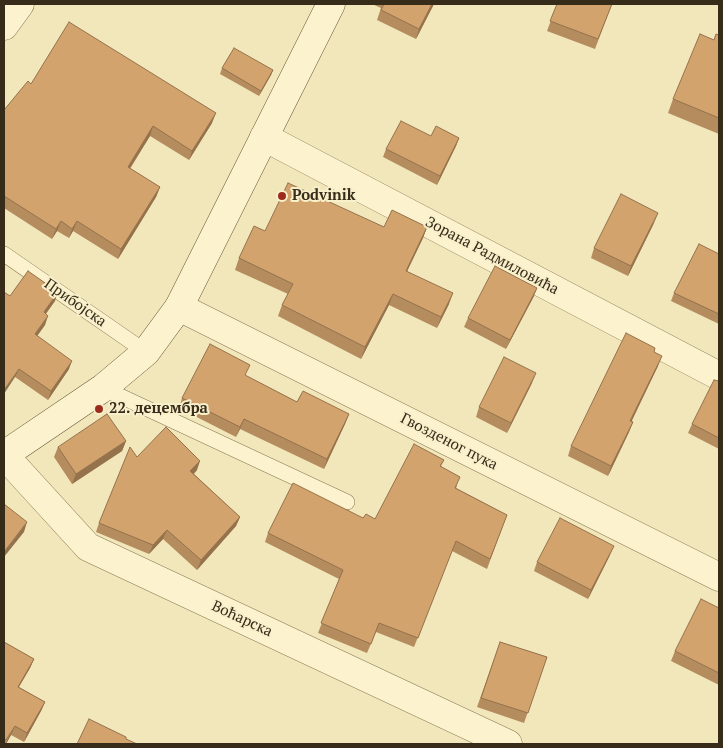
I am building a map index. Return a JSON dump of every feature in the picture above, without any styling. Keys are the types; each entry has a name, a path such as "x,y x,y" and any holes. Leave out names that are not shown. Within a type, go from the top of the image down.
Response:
{"street":[{"path":"4,26 20,4"},
{"path":"4,455 103,388 146,352 179,307 331,4"},
{"name":"Зорана Радмиловића","path":"264,137 719,376"},
{"name":"Гвозденог пука","path":"179,307 719,576"},
{"name":"Воћарска","path":"4,455 88,547 508,744"}],"lane":[{"name":"Прибојска","path":"4,254 146,352"},
{"path":"103,388 347,502"}],"building":[{"path":"384,4 432,4 419,29 381,10"},
{"path":"557,4 612,4 598,39 550,21"},
{"path":"69,22 216,113 192,151 153,126 128,167 160,187 121,249 77,221 72,229 61,221 56,229 4,196 4,110 28,81 31,84"},
{"path":"700,34 714,40 716,34 719,35 719,118 673,99"},
{"path":"234,48 273,70 261,91 222,68"},
{"path":"401,121 431,136 436,126 459,138 440,176 386,149"},
{"path":"288,183 384,227 392,210 427,227 406,271 453,293 441,317 393,294 365,347 282,305 293,284 239,258 254,226 265,231"},
{"path":"621,194 658,213 631,266 594,248"},
{"path":"699,244 719,254 719,314 674,293"},
{"path":"495,266 537,288 510,340 468,318"},
{"path":"28,271 58,292 44,312 48,316 35,334 72,361 51,391 19,369 4,390 4,292 10,296"},
{"path":"626,333 655,348 654,352 662,356 630,421 633,422 611,466 571,446"},
{"path":"210,344 250,365 245,375 297,402 303,391 349,414 327,459 244,419 240,427 182,398"},
{"path":"504,357 536,373 511,423 479,407"},
{"path":"714,380 719,381 719,438 692,424"},
{"path":"107,414 126,441 76,474 58,447"},
{"path":"166,427 200,461 190,471 240,517 201,560 167,530 153,545 99,523 130,447 137,457"},
{"path":"414,444 444,460 440,466 460,477 455,488 507,515 490,559 456,541 418,638 379,623 371,644 321,623 343,570 268,533 293,483 363,518 366,514 375,519"},
{"path":"4,504 27,522 4,552"},
{"path":"560,518 614,546 591,590 537,562"},
{"path":"701,599 719,608 719,673 675,651"},
{"path":"4,642 34,659 18,687 45,702 27,733 15,726 6,740 4,739"},
{"path":"500,642 547,657 528,713 481,698"},
{"path":"89,719 126,737 126,739 137,744 77,744"}],"place":[{"name":"Podvinik","path":"282,196"},
{"name":"22. децембра","path":"99,409"}]}
